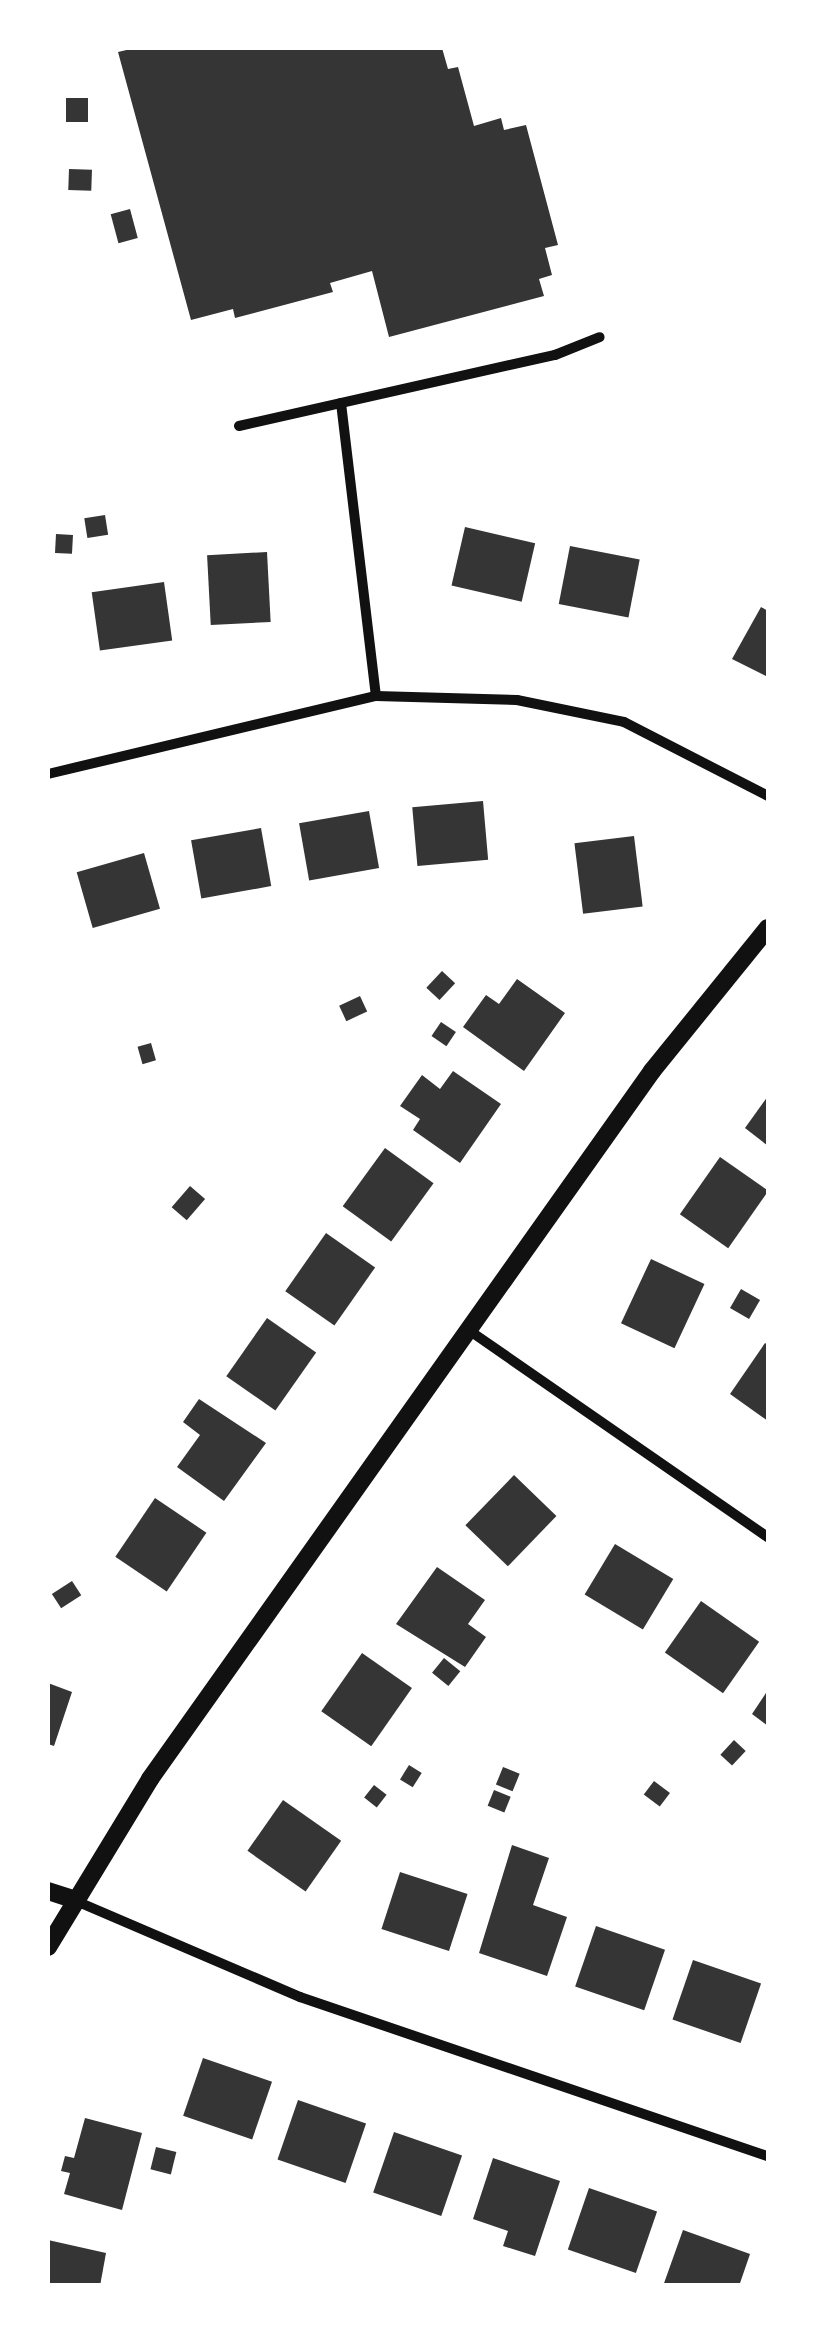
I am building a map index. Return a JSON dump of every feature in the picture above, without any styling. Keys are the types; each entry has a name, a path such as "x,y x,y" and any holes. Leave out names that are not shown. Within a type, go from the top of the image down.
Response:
{"street":[{"path":"239,426 555,355 600,337"},
{"path":"341,403 376,696"},
{"path":"48,774 376,696 574,707 670,742 768,796"},
{"path":"48,1947 150,1779 652,1071 768,928"},
{"path":"470,1332 768,1536"},
{"path":"48,1891 300,1997 768,2156"}],"building":[{"path":"135,48 442,48 448,69 458,67 474,126 501,118 504,130 526,125 558,245 545,248 552,275 539,279 544,296 389,337 372,271 330,283 333,292 235,318 233,309 191,320 118,52"},
{"path":"66,98 88,98 88,122 66,122"},
{"path":"69,169 92,170 91,191 68,190"},
{"path":"130,209 138,238 118,243 111,214"},
{"path":"105,515 108,535 87,538 84,518"},
{"path":"465,527 535,543 522,602 452,585"},
{"path":"56,534 73,535 72,554 55,553"},
{"path":"570,546 640,560 628,617 559,604"},
{"path":"267,552 271,622 211,625 207,555"},
{"path":"164,582 172,640 100,651 92,592"},
{"path":"761,607 768,611 768,677 732,659"},
{"path":"483,801 488,860 417,866 412,807"},
{"path":"369,811 379,868 309,880 299,823"},
{"path":"261,828 271,886 201,898 191,840"},
{"path":"634,836 643,906 583,914 574,843"},
{"path":"144,853 160,909 93,928 77,872"},
{"path":"442,971 455,983 439,1000 426,988"},
{"path":"517,979 565,1013 524,1071 463,1027 486,995 499,1004"},
{"path":"360,996 367,1011 346,1021 339,1006"},
{"path":"441,1022 456,1032 446,1046 431,1036"},
{"path":"151,1043 156,1060 143,1064 138,1047"},
{"path":"453,1071 501,1104 460,1163 413,1130 420,1119 400,1106 422,1075 440,1089"},
{"path":"768,1096 768,1146 745,1128"},
{"path":"385,1148 434,1183 391,1242 343,1206"},
{"path":"720,1157 768,1191 728,1248 680,1214"},
{"path":"190,1186 205,1199 187,1220 172,1207"},
{"path":"326,1233 375,1267 334,1326 285,1291"},
{"path":"651,1259 704,1284 674,1348 621,1323"},
{"path":"741,1289 760,1300 749,1319 730,1308"},
{"path":"267,1318 316,1352 275,1411 226,1376"},
{"path":"765,1343 768,1345 768,1421 730,1394"},
{"path":"199,1399 266,1443 224,1501 177,1467 200,1435 183,1422"},
{"path":"514,1475 556,1516 508,1566 465,1525"},
{"path":"155,1498 206,1533 167,1592 115,1557"},
{"path":"615,1544 673,1579 643,1630 585,1595"},
{"path":"437,1567 485,1600 468,1624 486,1637 465,1667 396,1624"},
{"path":"72,1581 81,1595 61,1608 52,1594"},
{"path":"701,1601 759,1642 723,1693 665,1653"},
{"path":"362,1653 412,1688 371,1746 321,1711"},
{"path":"444,1658 460,1671 448,1686 432,1673"},
{"path":"48,1683 72,1692 54,1746 48,1744"},
{"path":"768,1690 768,1726 752,1714"},
{"path":"734,1740 746,1751 732,1766 720,1755"},
{"path":"409,1765 422,1773 413,1787 400,1779"},
{"path":"503,1767 520,1774 513,1791 496,1785"},
{"path":"654,1781 670,1793 660,1807 644,1795"},
{"path":"374,1785 387,1795 377,1807 364,1798"},
{"path":"494,1790 511,1797 504,1813 488,1806"},
{"path":"283,1800 341,1841 306,1892 247,1851"},
{"path":"512,1845 549,1858 533,1905 567,1917 547,1976 479,1953"},
{"path":"400,1872 468,1894 449,1951 381,1929"},
{"path":"596,1926 665,1950 644,2010 575,1987"},
{"path":"693,1960 761,1983 741,2043 672,2020"},
{"path":"203,2058 272,2082 252,2139 183,2116"},
{"path":"298,2100 366,2123 346,2183 277,2160"},
{"path":"85,2118 142,2133 122,2210 64,2194 70,2173 61,2171 65,2156 74,2158"},
{"path":"394,2132 462,2155 441,2216 373,2193"},
{"path":"156,2147 176,2152 171,2174 150,2169"},
{"path":"493,2158 560,2181 535,2256 503,2246 508,2231 473,2219"},
{"path":"589,2188 657,2211 636,2273 568,2249"},
{"path":"683,2230 750,2254 739,2286 663,2286"},
{"path":"48,2240 106,2253 100,2286 48,2286"}]}
